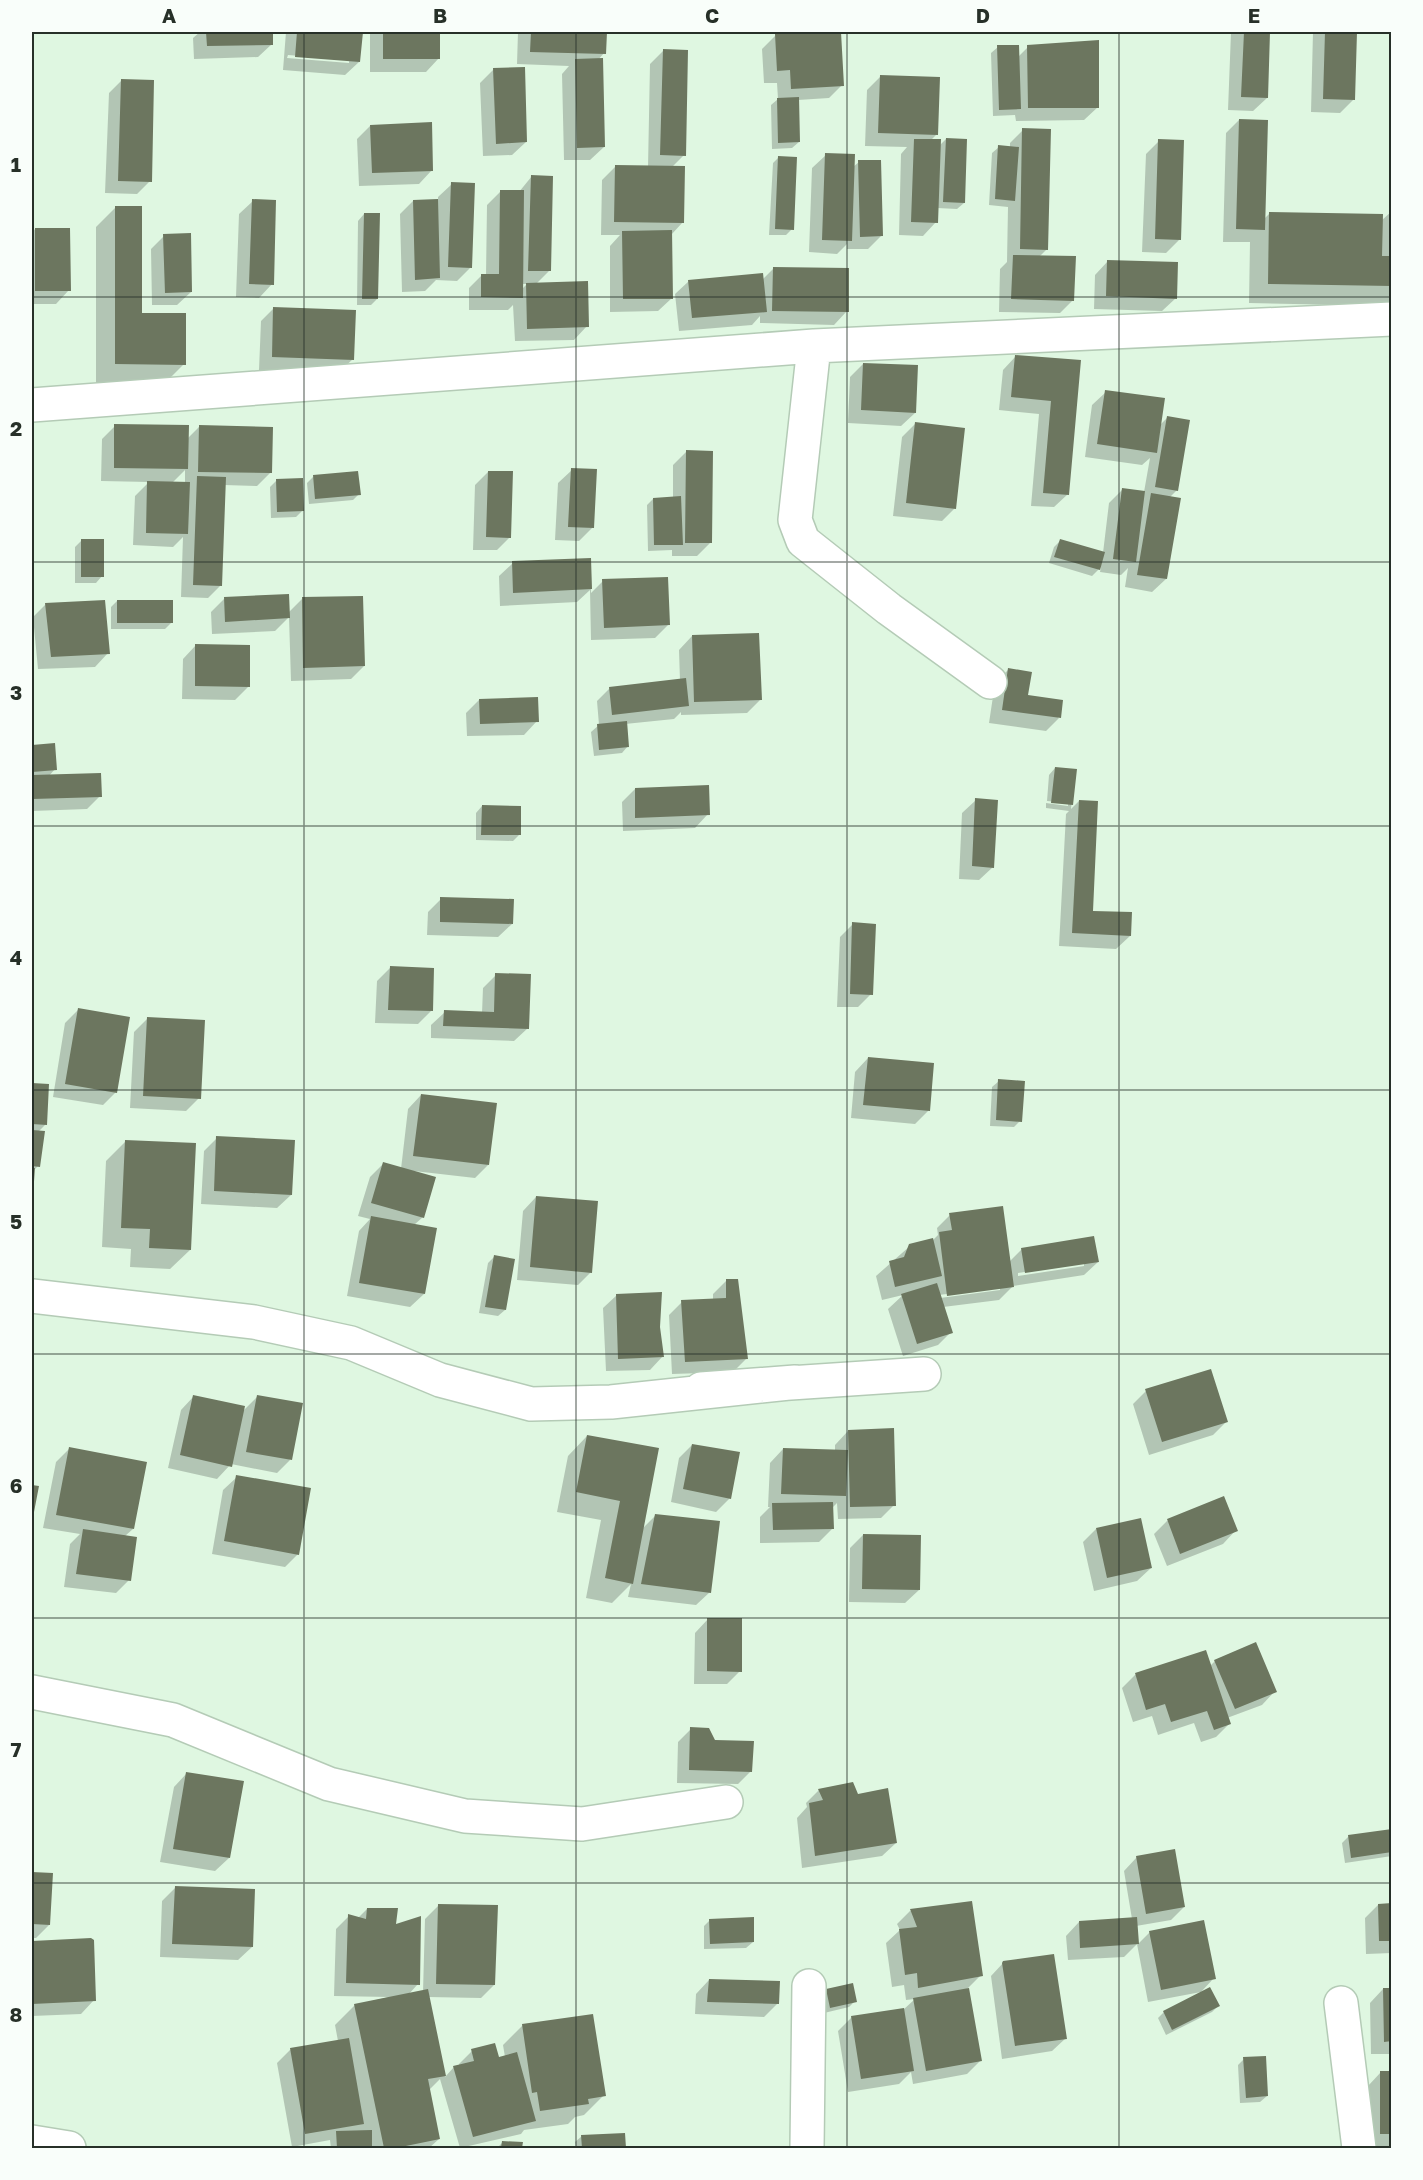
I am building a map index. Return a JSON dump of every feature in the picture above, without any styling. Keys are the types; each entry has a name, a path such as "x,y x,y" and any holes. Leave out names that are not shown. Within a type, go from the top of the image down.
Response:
{"street":[{"path":"32,405 814,346 1392,320"},
{"path":"814,346 795,520 803,541 889,609 990,682"},
{"path":"32,1296 265,1324 351,1343 440,1380 531,1404 611,1402 789,1383 924,1374"},
{"path":"32,1692 173,1720 329,1784 465,1816 582,1824 726,1802"},
{"path":"807,2148 808,1986"},
{"path":"1341,2003 1359,2148"},
{"path":"32,2142 69,2148"}],"building":[{"path":"206,32 273,32 273,45 207,46"},
{"path":"297,32 363,32 360,62 295,57"},
{"path":"383,32 440,32 440,59 383,59"},
{"path":"531,32 607,32 606,54 530,52"},
{"path":"841,32 844,86 791,89 790,70 777,71 775,34"},
{"path":"1244,32 1270,32 1268,98 1241,97"},
{"path":"1325,32 1357,32 1355,100 1323,99"},
{"path":"1099,40 1099,108 1028,108 1027,45"},
{"path":"997,45 1019,45 1021,109 999,110"},
{"path":"663,49 688,50 686,156 660,155"},
{"path":"603,58 605,147 577,148 575,59"},
{"path":"525,67 527,142 496,144 493,68"},
{"path":"880,75 940,77 938,135 878,133"},
{"path":"121,79 154,80 152,182 118,181"},
{"path":"799,97 800,142 778,143 777,98"},
{"path":"1239,119 1268,120 1265,230 1236,229"},
{"path":"432,122 433,171 372,173 370,125"},
{"path":"1022,128 1051,129 1048,250 1020,249"},
{"path":"946,138 967,139 965,203 943,202"},
{"path":"914,139 941,139 938,223 911,222"},
{"path":"1158,139 1184,140 1181,240 1155,239"},
{"path":"998,145 1019,147 1015,201 995,199"},
{"path":"825,153 855,154 852,241 822,240"},
{"path":"778,156 797,157 794,230 775,229"},
{"path":"858,160 881,160 883,236 860,237"},
{"path":"615,165 685,166 684,223 614,222"},
{"path":"531,175 553,176 551,271 528,271"},
{"path":"451,182 475,183 472,268 448,267"},
{"path":"500,190 524,190 523,298 481,297 481,274 499,274"},
{"path":"252,199 276,200 274,285 249,284"},
{"path":"438,199 440,278 415,280 413,200"},
{"path":"115,206 142,206 142,313 186,313 186,365 115,364"},
{"path":"1269,212 1383,214 1382,256 1392,256 1392,286 1268,284"},
{"path":"364,213 380,213 378,299 362,299"},
{"path":"1390,223 1392,223 1392,252 1389,252"},
{"path":"35,228 70,228 71,291 35,291"},
{"path":"672,230 673,299 623,299 622,231"},
{"path":"191,233 192,292 165,293 163,234"},
{"path":"1013,255 1076,256 1074,301 1011,299"},
{"path":"1107,260 1178,262 1177,299 1106,296"},
{"path":"773,267 849,268 849,312 772,311"},
{"path":"763,273 767,312 692,318 688,280"},
{"path":"588,281 589,327 527,329 526,283"},
{"path":"273,307 356,310 354,360 272,357"},
{"path":"1015,355 1081,360 1069,495 1043,493 1051,401 1011,397"},
{"path":"863,363 918,365 916,413 861,410"},
{"path":"1105,390 1165,398 1157,453 1097,444"},
{"path":"1167,416 1190,420 1178,491 1155,487"},
{"path":"915,422 965,428 956,509 906,503"},
{"path":"114,424 189,425 188,469 114,468"},
{"path":"199,425 273,427 272,473 198,472"},
{"path":"686,450 713,451 712,543 685,543"},
{"path":"571,468 597,469 594,528 568,527"},
{"path":"358,471 361,495 315,499 313,475"},
{"path":"488,471 513,471 511,538 486,537"},
{"path":"197,476 226,477 222,586 193,585"},
{"path":"303,478 304,511 277,512 276,479"},
{"path":"147,481 190,482 188,534 146,533"},
{"path":"1122,488 1145,491 1136,562 1113,559"},
{"path":"1151,493 1181,498 1167,579 1137,575"},
{"path":"681,496 683,545 654,545 653,498"},
{"path":"81,539 104,539 104,577 81,577"},
{"path":"1060,539 1105,552 1100,570 1054,557"},
{"path":"591,558 592,589 513,593 512,561"},
{"path":"668,577 670,625 604,628 602,579"},
{"path":"289,594 290,618 225,622 224,597"},
{"path":"363,596 365,666 303,668 302,597"},
{"path":"105,600 110,654 51,657 45,603"},
{"path":"117,600 173,600 173,623 117,623"},
{"path":"759,633 762,700 694,702 692,635"},
{"path":"195,644 250,645 250,687 195,686"},
{"path":"1008,668 1032,672 1028,695 1063,700 1061,718 1002,710"},
{"path":"686,678 689,706 612,715 609,687"},
{"path":"538,697 539,722 480,724 479,699"},
{"path":"627,721 629,747 599,750 597,724"},
{"path":"55,743 57,770 32,772 32,745"},
{"path":"1055,767 1077,769 1073,805 1051,803"},
{"path":"101,773 102,797 32,799 32,775"},
{"path":"709,785 710,815 635,818 635,788"},
{"path":"975,798 998,800 994,868 972,866"},
{"path":"1079,800 1098,801 1093,911 1132,912 1131,936 1072,933"},
{"path":"482,805 521,806 521,835 481,835"},
{"path":"440,897 514,899 513,924 440,922"},
{"path":"852,922 876,924 873,995 850,994"},
{"path":"390,966 434,968 433,1011 388,1010"},
{"path":"495,973 531,974 529,1029 443,1026 444,1010 494,1012"},
{"path":"78,1008 130,1017 117,1093 65,1084"},
{"path":"147,1017 205,1020 201,1099 143,1096"},
{"path":"868,1057 934,1063 930,1111 863,1105"},
{"path":"998,1079 1025,1081 1022,1122 996,1120"},
{"path":"32,1083 49,1084 47,1125 32,1124"},
{"path":"421,1094 497,1103 489,1165 413,1156"},
{"path":"32,1130 45,1131 40,1167 32,1166"},
{"path":"216,1136 295,1140 292,1195 214,1191"},
{"path":"125,1140 196,1143 191,1250 149,1248 150,1229 121,1228"},
{"path":"383,1162 436,1177 424,1218 371,1203"},
{"path":"32,1168 35,1168 33,1195 32,1195"},
{"path":"536,1196 598,1201 592,1273 530,1267"},
{"path":"1003,1206 1014,1287 947,1296 939,1232 952,1230 949,1213"},
{"path":"371,1216 437,1228 425,1294 359,1283"},
{"path":"1094,1236 1099,1262 1025,1273 1021,1248"},
{"path":"933,1238 942,1276 895,1287 889,1261 904,1257 909,1244"},
{"path":"494,1255 515,1259 506,1310 485,1307"},
{"path":"726,1279 738,1279 748,1359 685,1362 681,1300 726,1298"},
{"path":"937,1283 953,1333 917,1344 901,1294"},
{"path":"662,1292 660,1327 664,1357 618,1359 616,1294"},
{"path":"1211,1369 1228,1422 1162,1442 1145,1389"},
{"path":"193,1395 245,1406 232,1467 180,1455"},
{"path":"257,1395 303,1403 292,1460 246,1452"},
{"path":"894,1428 896,1506 850,1507 848,1430"},
{"path":"587,1435 659,1448 633,1584 605,1578 620,1501 576,1492"},
{"path":"692,1444 740,1452 731,1499 683,1489"},
{"path":"69,1447 147,1462 134,1529 56,1515"},
{"path":"783,1448 848,1450 846,1496 781,1494"},
{"path":"236,1475 311,1488 299,1555 224,1541"},
{"path":"32,1485 39,1486 34,1512 32,1511"},
{"path":"1224,1496 1238,1531 1180,1554 1167,1519"},
{"path":"833,1502 834,1529 773,1530 772,1503"},
{"path":"655,1514 720,1521 711,1593 641,1584"},
{"path":"1141,1518 1152,1568 1107,1578 1096,1528"},
{"path":"83,1529 137,1537 131,1581 76,1574"},
{"path":"863,1534 921,1535 920,1590 862,1589"},
{"path":"707,1618 742,1618 742,1672 707,1671"},
{"path":"1256,1642 1277,1692 1235,1709 1214,1660"},
{"path":"1206,1650 1231,1724 1214,1730 1207,1711 1171,1722 1165,1704 1146,1710 1135,1673"},
{"path":"690,1727 709,1728 715,1740 754,1741 752,1772 689,1770"},
{"path":"186,1772 244,1781 230,1858 173,1849"},
{"path":"853,1782 858,1794 888,1788 897,1843 815,1856 809,1803 823,1800 818,1789"},
{"path":"1392,1829 1392,1852 1351,1858 1348,1835"},
{"path":"1175,1849 1185,1907 1146,1914 1136,1856"},
{"path":"32,1872 53,1873 50,1925 32,1924"},
{"path":"175,1886 255,1889 253,1947 172,1944"},
{"path":"972,1901 983,1976 918,1988 917,1973 905,1975 899,1929 917,1927 910,1909"},
{"path":"1392,1903 1392,1941 1379,1941 1378,1904"},
{"path":"438,1904 498,1905 495,1985 436,1984"},
{"path":"367,1908 398,1908 396,1924 421,1916 420,1985 346,1983 348,1914 366,1919"},
{"path":"754,1917 754,1942 710,1944 709,1919"},
{"path":"1137,1917 1139,1944 1080,1948 1079,1921"},
{"path":"1204,1920 1216,1979 1161,1990 1149,1931"},
{"path":"91,1938 94,1940 96,2001 32,2004 32,1941"},
{"path":"1054,1954 1067,2039 1015,2046 1002,1963 1003,1961"},
{"path":"709,1979 780,1981 779,2004 707,2002"},
{"path":"853,1983 857,2002 830,2008 826,1989"},
{"path":"1210,1987 1220,2006 1172,2030 1163,2011"},
{"path":"969,1988 982,2061 926,2071 913,1998"},
{"path":"1383,1988 1392,1988 1392,2041 1384,2042"},
{"path":"428,1989 446,2076 428,2079 440,2139 396,2148 384,2148 354,2004"},
{"path":"904,2008 914,2071 861,2079 851,2016"},
{"path":"593,2014 606,2096 588,2099 589,2104 540,2111 537,2092 532,2093 522,2024"},
{"path":"349,2038 364,2124 305,2134 290,2048"},
{"path":"495,2043 499,2057 517,2052 536,2121 473,2137 453,2066 474,2061 471,2049"},
{"path":"1266,2056 1268,2096 1246,2098 1243,2057"},
{"path":"1380,2071 1392,2071 1392,2134 1380,2134"},
{"path":"372,2130 372,2148 337,2148 336,2131"},
{"path":"625,2133 626,2148 582,2148 581,2135"},
{"path":"502,2141 523,2142 522,2148 501,2148"}]}
